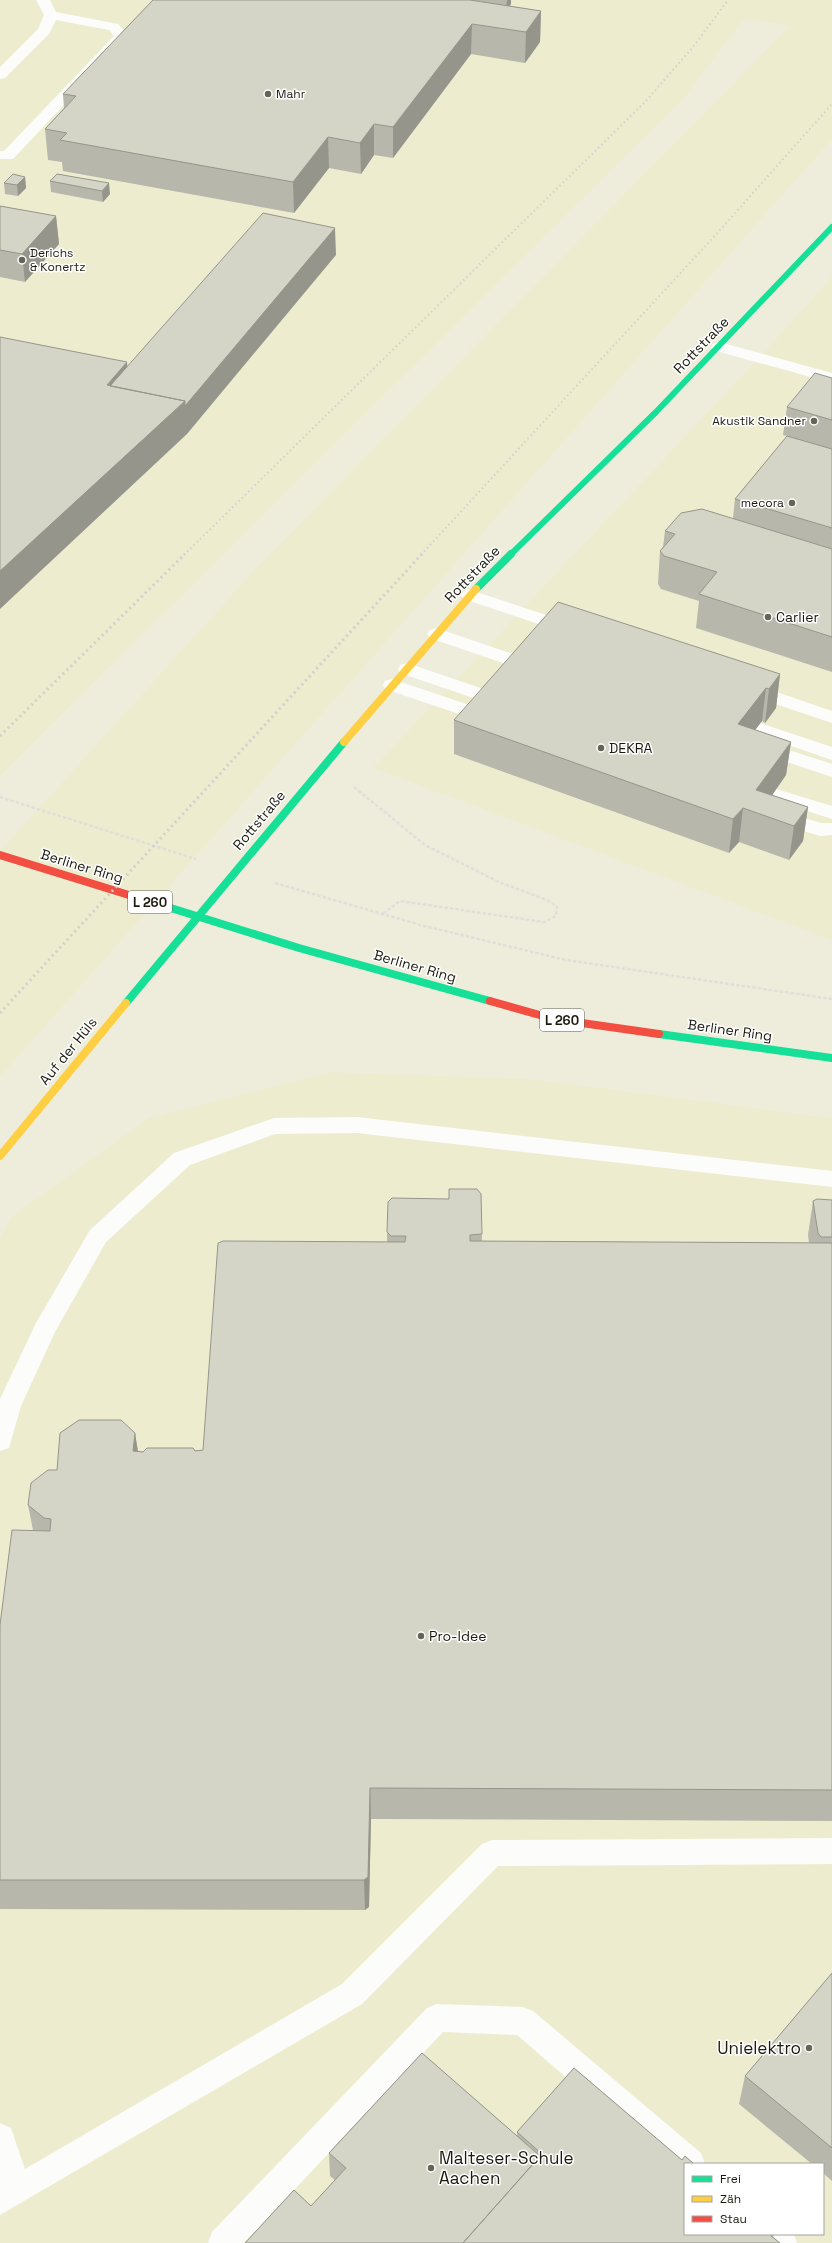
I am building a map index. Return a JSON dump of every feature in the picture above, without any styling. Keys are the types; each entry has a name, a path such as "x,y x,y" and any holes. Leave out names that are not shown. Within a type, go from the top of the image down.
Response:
{"street":[{"name":"Rottstraße","path":"158,965 326,762 470,595 719,347 832,227"},
{"name":"Berliner Ring","path":"0,855 299,948 554,1019 832,1058"},
{"name":"Auf der Hüls","path":"0,1156 158,965"}],"lane":[{"path":"43,0 51,15"},
{"path":"0,75 44,31 51,15"},
{"path":"0,155 8,156 122,36 113,27 51,15"},
{"path":"719,347 832,378"},
{"path":"470,595 591,635"},
{"path":"442,628 535,660"},
{"path":"407,669 500,701"},
{"path":"392,685 486,717"},
{"path":"736,685 832,717"},
{"path":"832,754 752,735 832,771"},
{"path":"774,794 832,813"},
{"path":"762,810 820,830 832,829"},
{"path":"0,1441 9,1406 44,1330 98,1236 182,1160 274,1126 357,1125 832,1179"},
{"path":"0,2138 8,2195 352,1994 492,1853 832,1851"},
{"path":"223,2243 437,2018 523,2021 689,2163"},
{"path":"773,2235 782,2243"}],"path":[{"path":"356,788 425,845 499,882 547,900 557,907 556,916 544,922 400,901 381,915"},
{"path":"0,797 197,859"},
{"path":"272,882 381,915 566,960 832,999"}],"shaded area":[{"path":"0,0 832,0 832,139 0,1077 0,851 259,565 790,26 744,19 684,98 0,776"},
{"path":"832,277 832,940 373,768 756,361"},
{"path":"329,1072 531,1079 832,1118 832,2243 0,2243 0,1237 11,1217 147,1119"}],"building":[{"name":"Mahr","path":"153,0 470,0 541,11 526,32 472,24 393,127 374,124 360,143 328,137 293,182 60,140 67,133 45,129 76,96 63,94"},
{"path":"13,174 25,177 17,185 4,183"},
{"path":"57,174 109,183 102,191 50,181"},
{"path":"0,206 56,216 22,254 0,250"},
{"path":"263,213 335,228 185,406 185,401 110,386"},
{"path":"0,337 127,362 107,385 185,401 0,571"},
{"path":"815,373 832,378 832,420 787,407"},
{"path":"787,436 832,449 832,528 735,499"},
{"path":"702,509 832,549 832,637 699,594 717,572 664,556 660,551 675,534 665,531 681,513"},
{"name":"DEKRA","path":"558,602 780,674 769,689 766,688 738,724 791,742 756,790 808,807 794,826 743,808 733,819 454,720"},
{"name":"Pro-Idee","path":"449,1189 477,1189 481,1194 482,1234 470,1235 470,1241 832,1243 832,1790 370,1788 368,1877 364,1880 0,1880 0,1625 12,1530 50,1531 51,1519 44,1518 28,1505 31,1483 48,1470 57,1470 60,1433 79,1420 121,1420 135,1433 133,1451 143,1452 147,1448 193,1448 195,1451 203,1450 218,1243 223,1241 405,1242 406,1236 391,1236 387,1232 388,1202 392,1198 449,1199"},
{"path":"817,1199 832,1200 832,1237 821,1237 818,1233 813,1201"},
{"name":"Unielektro","path":"832,1973 832,2148 745,2076"},
{"name":"Malteser-Schule Aachen","path":"422,2053 540,2156 463,2243 245,2243 294,2190 311,2206 346,2168 329,2153"},
{"path":"574,2068 682,2160 685,2156 693,2163 684,2163 684,2235 772,2235 771,2236 780,2243 463,2243 542,2154 517,2132"}],"railway":[{"path":"184,555 645,102 693,47 728,0"},
{"path":"421,555 721,229 832,104"},
{"path":"0,736 185,554"},
{"path":"0,1013 422,554"}],"traffic: fast":[{"path":"476,589 656,412 832,227"},
{"path":"126,1003 344,742"},
{"path":"158,904 299,948 490,1001"},
{"path":"659,1034 832,1058"}],"traffic: slow":[{"path":"344,742 476,589"},
{"path":"0,1156 126,1003"}],"traffic: jam":[{"path":"0,855 158,904"},
{"path":"490,1001 554,1019 659,1034"}],"place":[{"name":"Mahr","path":"268,94"},
{"name":"Derichs & Konertz","path":"22,260"},
{"name":"Akustik Sandner","path":"814,421"},
{"name":"mecora","path":"792,503"},
{"name":"Carlier","path":"768,617"},
{"name":"DEKRA","path":"601,748"},
{"name":"Pro-Idee","path":"421,1636"},
{"name":"Unielektro","path":"809,2048"},
{"name":"Malteser-Schule Aachen","path":"431,2168"}]}
